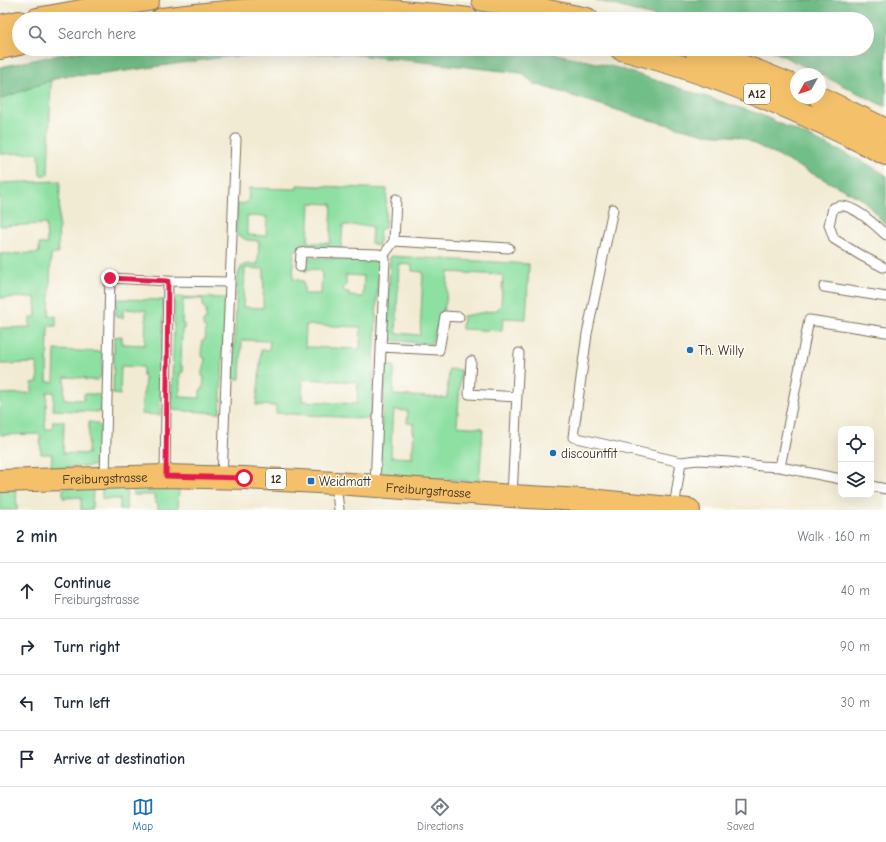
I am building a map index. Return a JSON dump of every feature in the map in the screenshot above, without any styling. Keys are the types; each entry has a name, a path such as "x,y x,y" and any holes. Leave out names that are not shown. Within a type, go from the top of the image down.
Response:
{"main road":[{"path":"76,12 148,0"},
{"path":"483,0 553,12"},
{"path":"240,12 287,9 404,12"},
{"path":"0,26 12,23"},
{"path":"0,48 12,45"},
{"name":"A12","path":"645,56 689,69 785,105 886,154"},
{"name":"A12","path":"714,56 790,85"},
{"path":"826,101 886,130"},
{"name":"Freiburgstrasse","path":"0,481 166,476 222,477 336,483 512,496 577,505 681,509"}],"lane":[{"path":"222,477 236,139"},
{"path":"383,256 394,241 396,199"},
{"path":"882,267 834,239 829,225 833,208 840,206 855,210 868,218 886,235"},
{"path":"613,209 587,334 573,437 681,462 698,460 780,467 838,478"},
{"path":"394,241 509,248"},
{"path":"300,266 301,253 305,252 378,254 383,256"},
{"path":"375,486 385,261 383,256"},
{"path":"106,478 110,278 230,282"},
{"path":"166,476 168,281"},
{"path":"824,286 886,297"},
{"path":"381,347 439,350 445,316 459,317"},
{"path":"780,467 809,320 886,332"},
{"path":"512,496 519,353"},
{"path":"471,361 470,394 517,397"},
{"path":"681,462 681,509"},
{"path":"336,483 339,510"},
{"path":"874,487 886,489"}],"green space":[{"path":"596,0 886,0 886,107 826,77 826,68 807,68 783,56 874,56 874,12 638,12"},
{"path":"52,56 231,56 97,75 63,76 0,99 0,67"},
{"path":"366,56 566,56 618,68 759,114 864,162 886,175 886,225 862,199 741,137 705,134 642,118 535,84 521,73"},
{"path":"47,81 51,82 48,175 40,175 39,153 0,154 0,99"},
{"path":"60,181 58,254 51,254 49,316 56,316 56,326 48,326 47,382 54,382 55,350 103,352 102,375 100,378 96,380 85,380 85,378 65,377 64,399 84,400 84,394 96,394 101,396 102,400 101,412 53,410 54,392 47,392 45,429 52,429 53,421 64,421 63,453 88,454 89,422 93,422 100,426 101,430 100,457 96,464 92,466 51,468 52,454 41,454 40,434 0,435 0,394 32,393 32,383 38,382 37,363 0,364 0,328 30,327 30,317 36,317 35,297 0,298 0,254 39,253 39,244 47,244 46,224 0,226 0,183"},
{"path":"297,185 387,189 385,228 380,229 379,246 371,243 372,226 343,225 341,251 294,250 293,279 303,281 304,294 321,294 322,272 320,270 307,269 306,272 306,257 376,260 379,262 371,419 276,413 276,406 256,405 261,350 269,349 270,341 242,340 240,379 233,379 237,278 242,266 246,264 258,264 259,241 247,240 236,234 237,205 248,202 249,188 297,189","holes":["310,203 332,204 330,243 308,243","247,216 267,217 266,236 247,235","245,268 264,269 263,308 243,307","346,275 364,276 363,297 349,296 349,292 344,291 344,287 346,286","306,325 361,327 360,349 305,347","303,379 358,382 357,404 302,401"]},
{"path":"390,256 529,264 526,319 503,318 502,331 462,329 463,316 497,310 501,305 503,275 448,272 446,302 431,344 387,340","holes":["399,264 412,265 412,271 423,272 420,335 396,333"]},
{"path":"175,297 226,298 220,413 171,410","holes":["183,299 203,299 203,307 206,309 206,320 203,321 203,327 206,328 205,340 202,341 201,356 205,358 204,369 202,371 202,376 204,377 203,389 200,390 200,398 180,397 180,373 183,372 183,367 181,367 182,329 184,329 184,324 182,324"]},
{"path":"116,299 164,300 160,415 141,414 145,377 143,377 143,367 121,366 120,395 113,394 114,337 122,336 122,344 145,345 146,310 123,309 123,318 116,317"},
{"path":"385,366 394,366 393,395 447,398 449,369 461,370 457,426 483,428 479,482 386,475 381,473 379,468","holes":["394,410 408,411 407,423 415,424 413,424 413,458 391,457 392,422"]},
{"path":"133,487 179,487 178,510 158,510 158,504 155,503 155,495 133,495"},
{"path":"63,488 93,488 92,510 81,510 81,497 63,498"},
{"path":"102,488 127,488 126,510 120,510 120,499 102,499"},
{"path":"0,490 16,490 17,510 0,510"}],"place":[{"name":"Th. Willy","path":"690,350"},
{"name":"discountfit","path":"553,453"},
{"name":"Weidmatt","path":"311,481"}],"route":[{"path":"110,278 168,281 166,476 244,478"}]}
